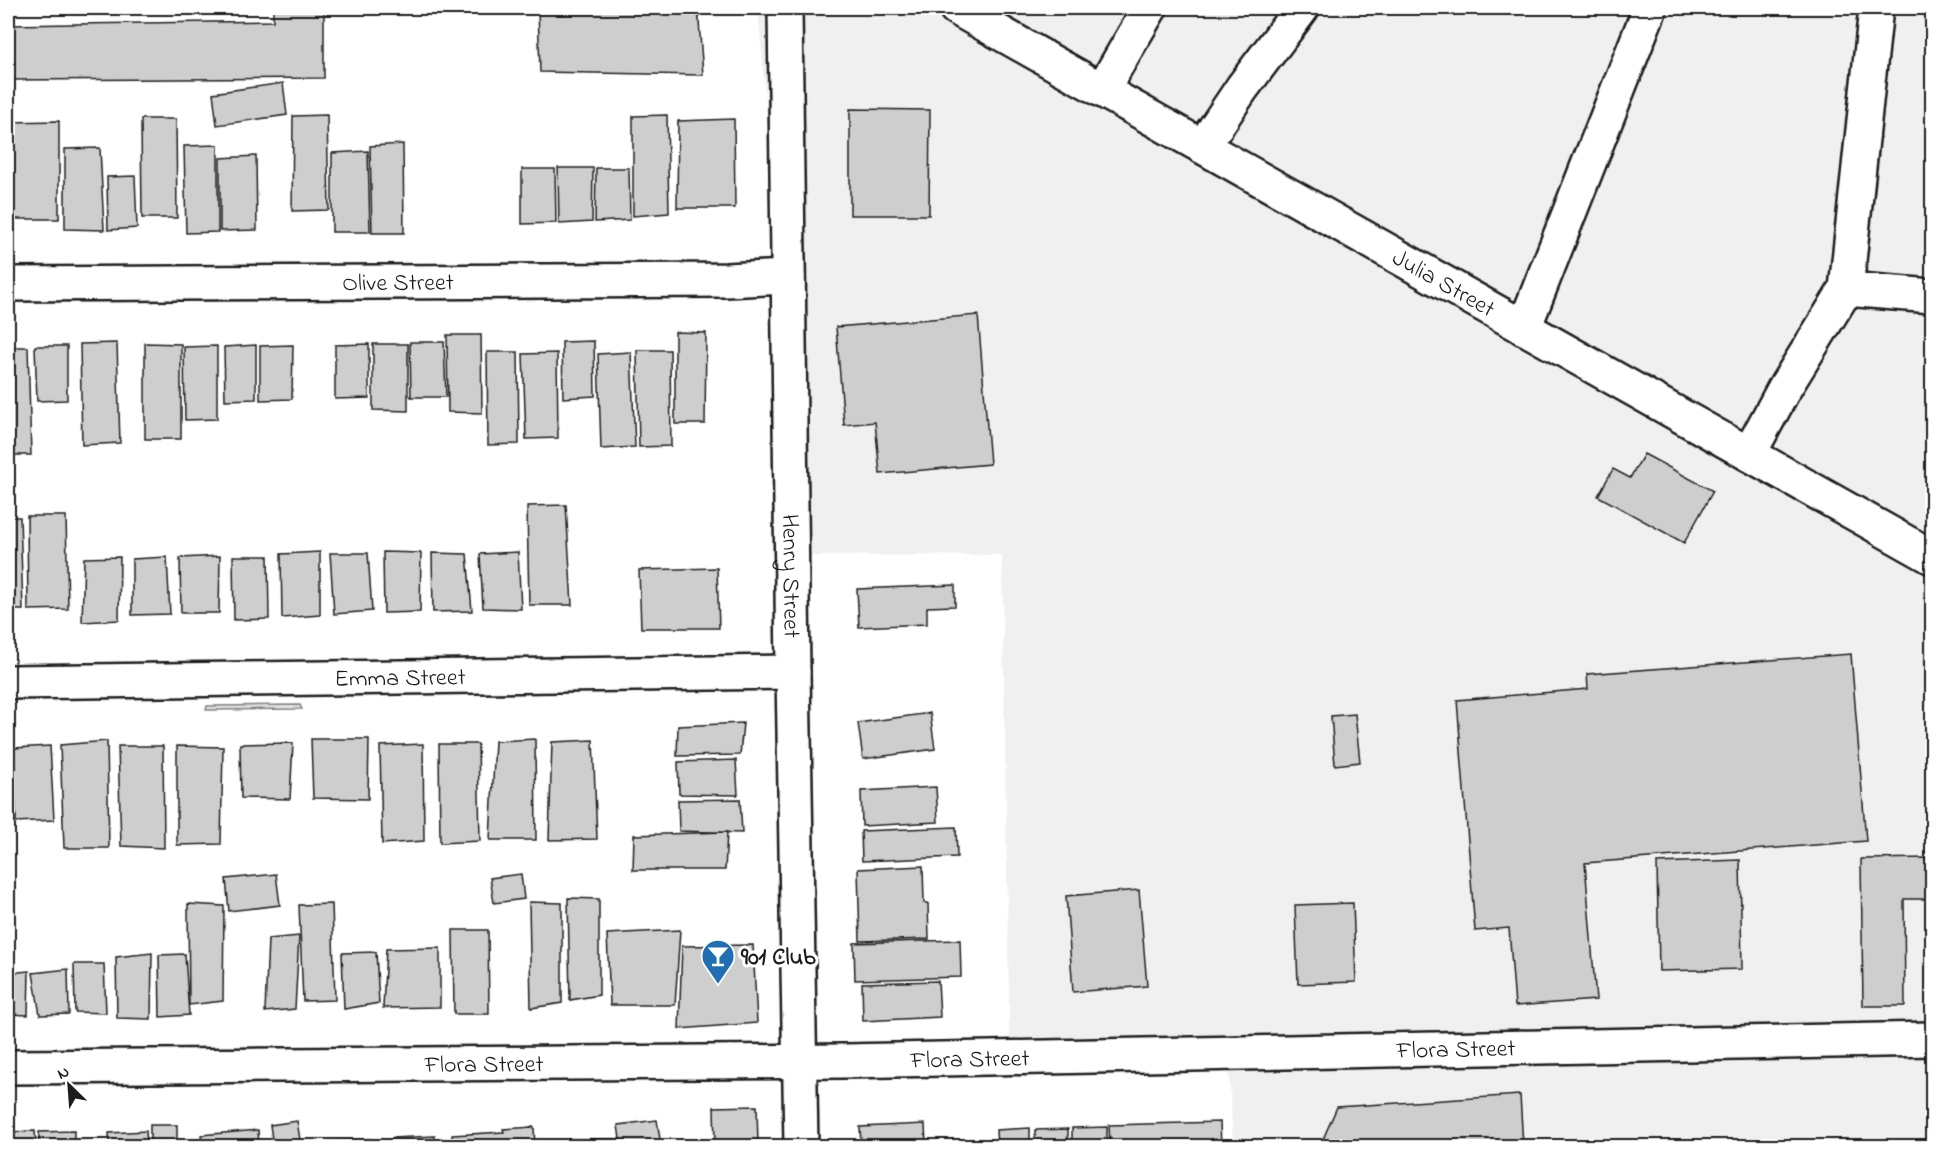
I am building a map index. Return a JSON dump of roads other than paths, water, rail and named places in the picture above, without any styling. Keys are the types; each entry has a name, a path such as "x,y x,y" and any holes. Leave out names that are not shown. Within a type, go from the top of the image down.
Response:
{"street":[{"name":"Henry Street","path":"785,8 801,1146"},
{"name":"Julia Street","path":"956,8 1932,557"},
{"path":"1102,90 1150,8"},
{"path":"1203,146 1242,88 1302,8"},
{"path":"1524,328 1650,8"},
{"path":"1749,454 1784,388 1846,289 1876,8"},
{"name":"Olive Street","path":"8,284 714,280 788,277"},
{"path":"1846,289 1932,296"},
{"name":"Emma Street","path":"8,682 793,672"},
{"name":"Flora Street","path":"8,1067 800,1060 1932,1039"}],"place":[{"name":"901 Club","path":"718,985"}]}
